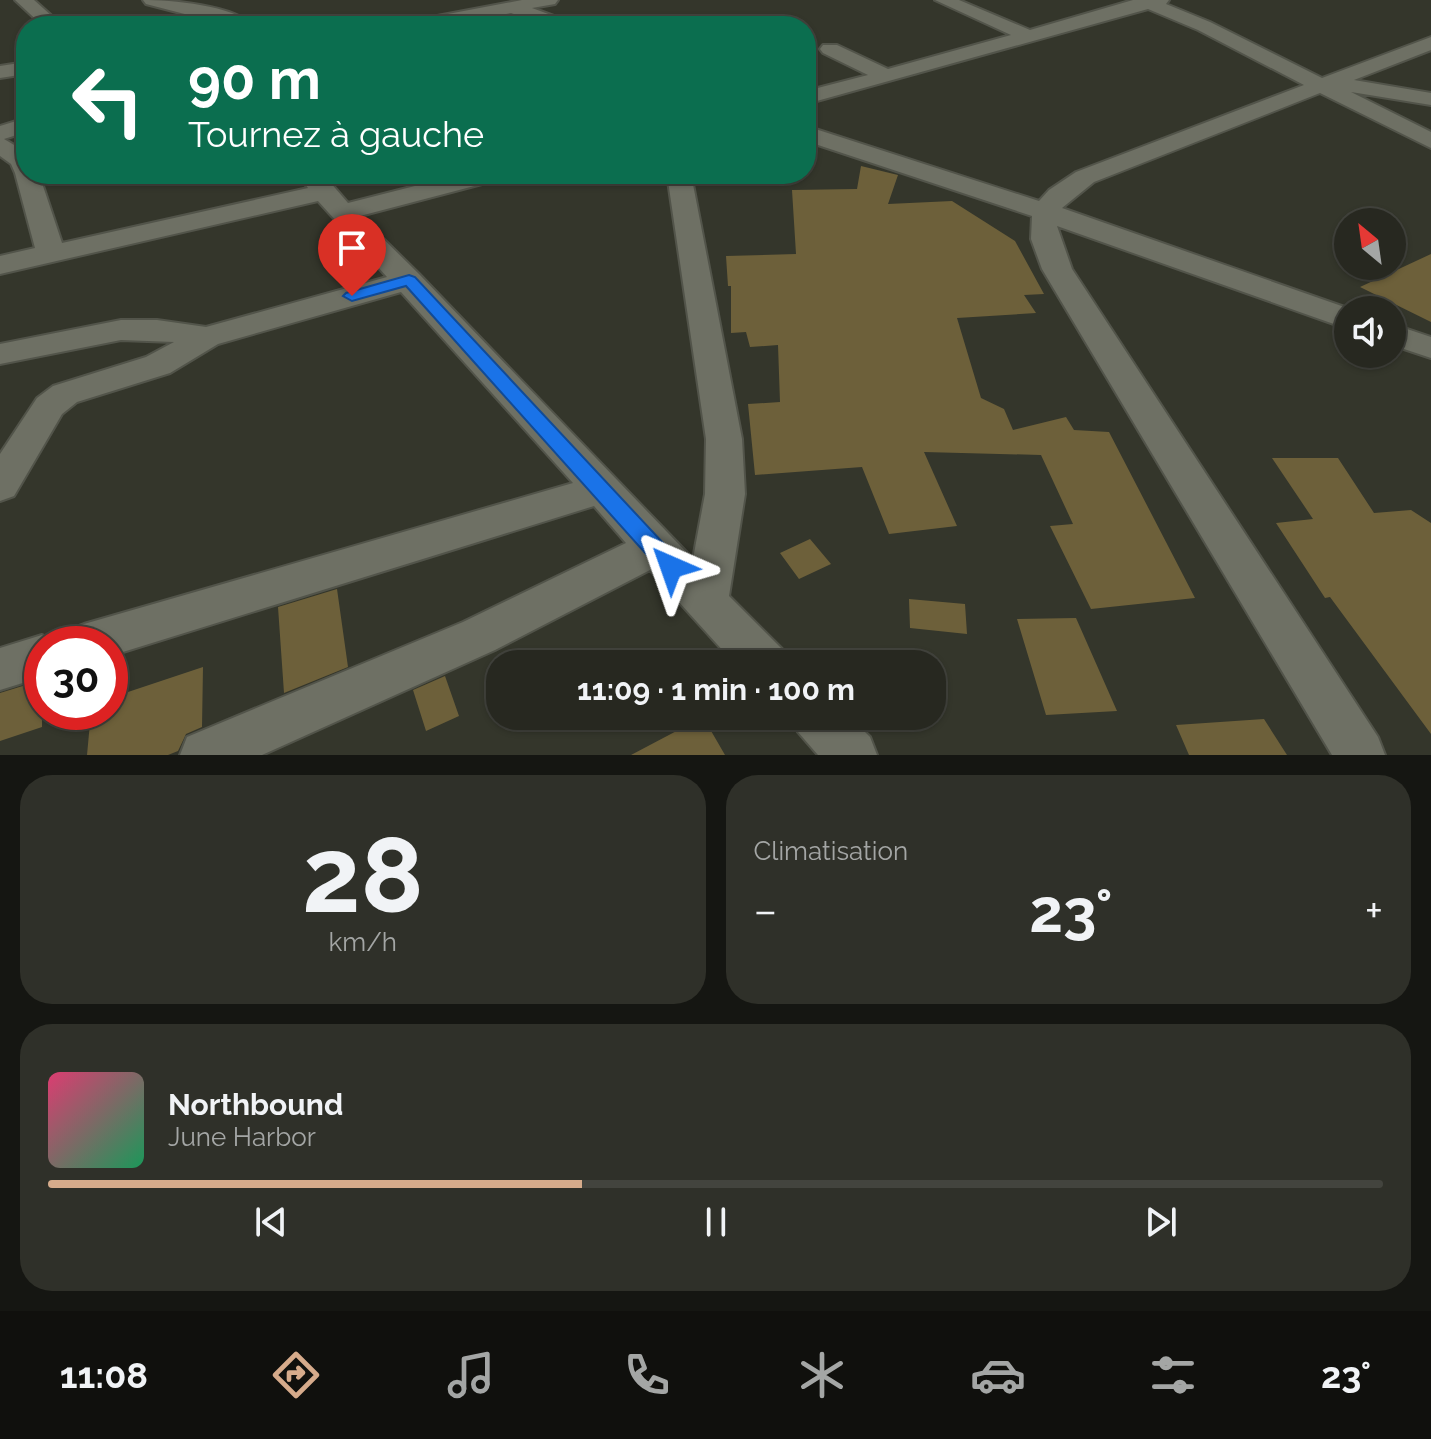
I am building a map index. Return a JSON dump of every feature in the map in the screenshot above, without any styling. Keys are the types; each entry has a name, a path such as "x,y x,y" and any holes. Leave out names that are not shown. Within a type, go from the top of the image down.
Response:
{"street":[{"path":"24,0 42,16"},
{"path":"152,0 213,16"},
{"path":"456,16 504,4 549,0"},
{"path":"944,0 1026,35"},
{"path":"816,95 1151,1 1329,84 1431,141"},
{"path":"504,4 537,16"},
{"path":"1360,755 1057,269 1046,248 1041,227 1046,212 1061,190 1085,177 1431,43"},
{"path":"830,49 887,76"},
{"path":"1329,84 1431,99"},
{"path":"816,136 1046,212 1334,314"},
{"path":"31,184 51,254"},
{"path":"0,265 325,193 404,184"},
{"path":"681,184 724,439 725,494 706,602"},
{"path":"325,193 409,280 654,549 752,650"},
{"path":"1,483 49,406 65,394 158,365 207,337 409,280"},
{"path":"0,354 121,330 157,330 207,337"},
{"path":"1406,339 1431,348"},
{"path":"128,631 602,489"},
{"path":"205,755 479,636 654,549"},
{"path":"0,669 24,662"},
{"path":"828,730 852,755"}],"building":[{"path":"861,166 898,175 888,204 952,201 1015,241 1044,294 1024,295 1036,313 957,318 981,398 1004,409 1013,430 1066,417 1074,430 1109,432 1195,598 1091,609 1050,526 1073,524 1041,455 924,452 957,526 889,534 862,467 755,475 748,404 780,402 778,345 750,347 746,332 731,333 731,286 728,286 726,256 796,254 792,190 857,189"},
{"path":"1431,254 1431,322 1406,310 1406,296 1378,296 1360,287 1375,280 1406,280 1406,266"},
{"path":"1272,458 1338,458 1374,513 1411,510 1431,523 1431,734 1330,597 1325,598 1276,523 1313,519"},
{"path":"810,539 831,564 799,579 780,553"},
{"path":"337,589 348,667 284,693 278,607"},
{"path":"909,599 965,604 967,634 910,628"},
{"path":"1076,618 1117,711 1046,715 1017,619"},
{"path":"203,667 202,727 186,734 178,751 168,755 87,755 89,730 128,730 128,692"},
{"path":"445,676 459,716 426,731 413,690"},
{"path":"24,686 24,730 33,730 0,741 0,693"},
{"path":"1264,719 1287,755 1189,755 1176,725"},
{"path":"678,730 711,730 725,755 631,755"}],"route":[{"path":"352,296 409,280 671,567"}]}
